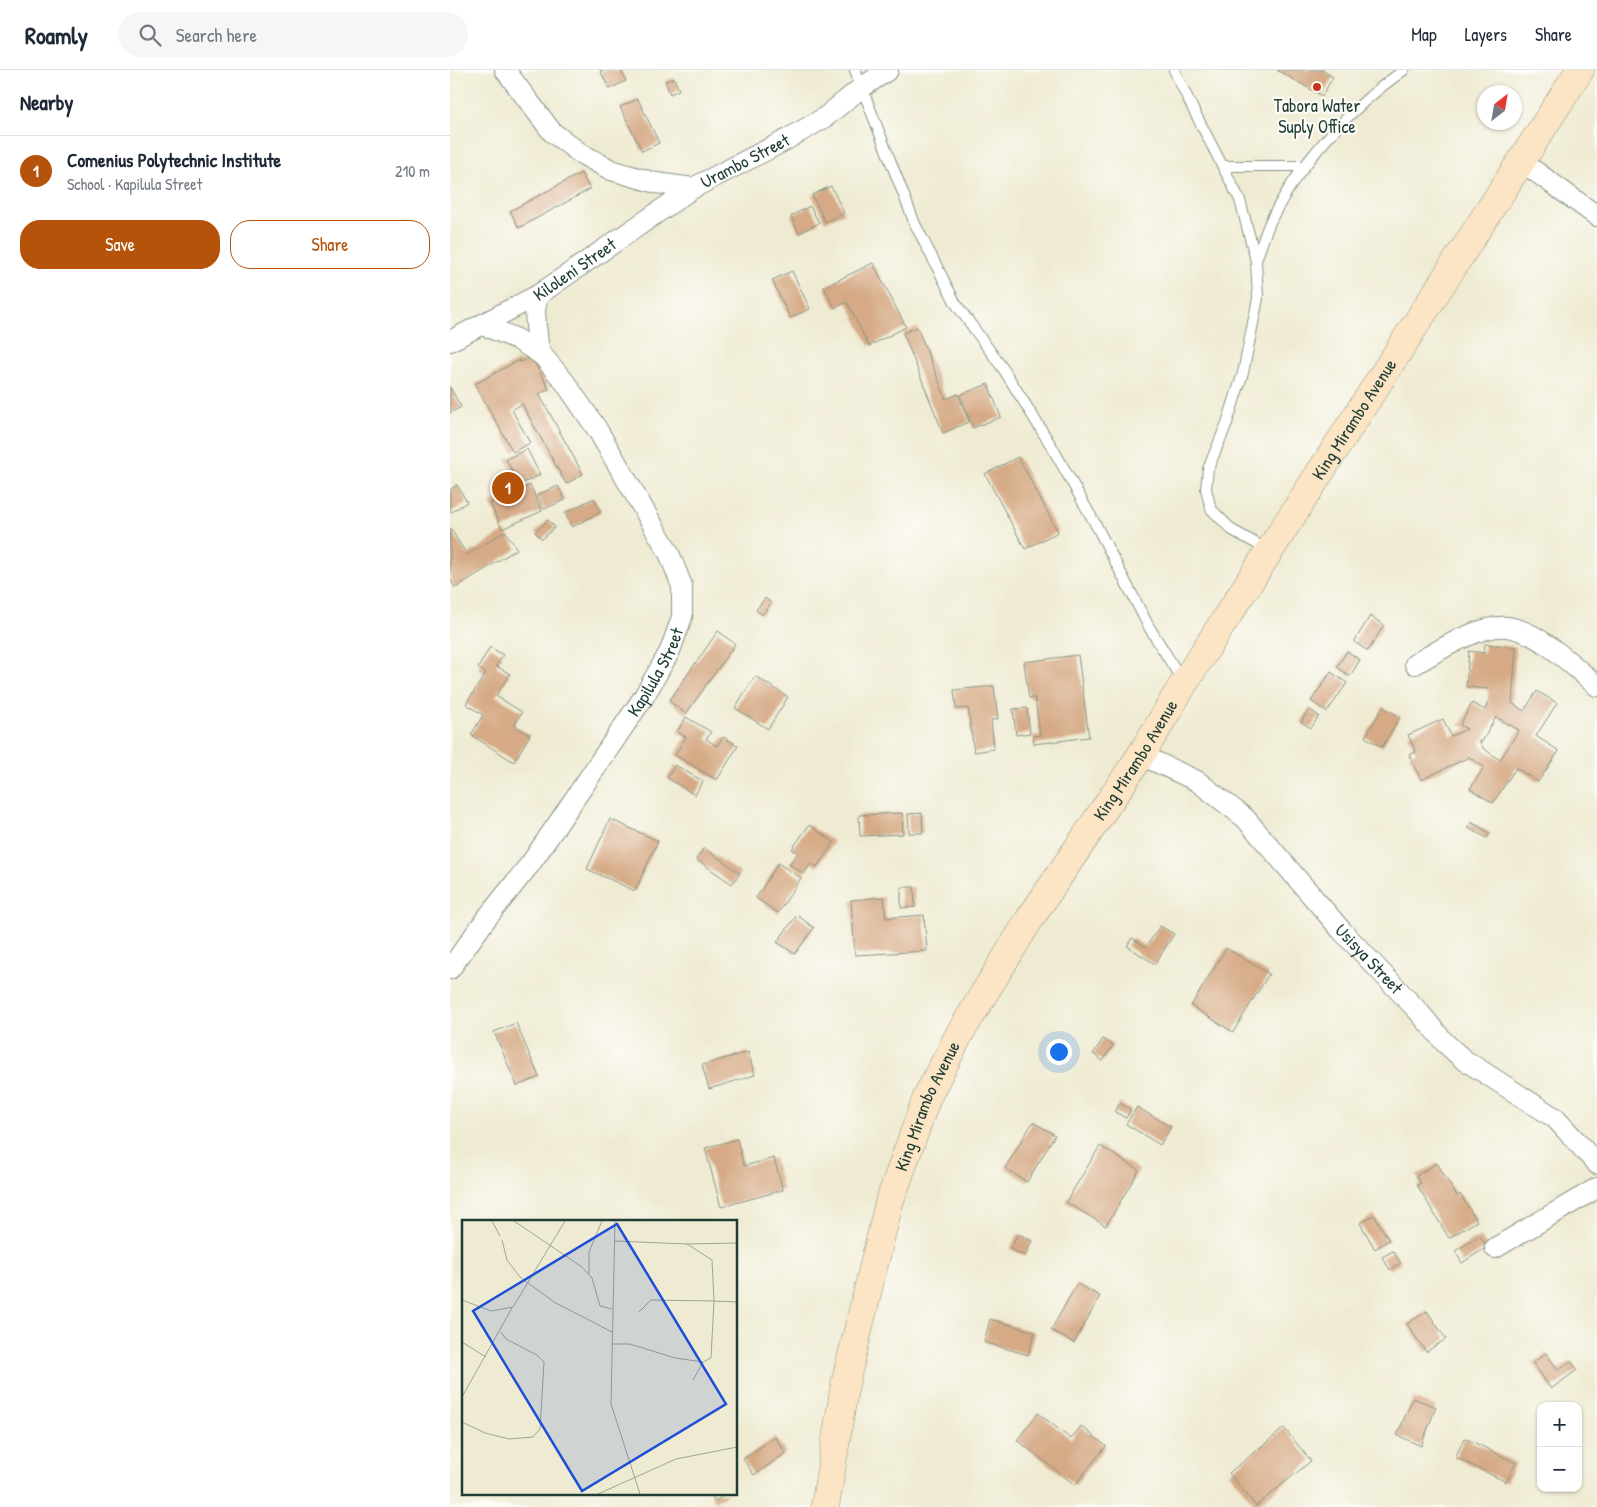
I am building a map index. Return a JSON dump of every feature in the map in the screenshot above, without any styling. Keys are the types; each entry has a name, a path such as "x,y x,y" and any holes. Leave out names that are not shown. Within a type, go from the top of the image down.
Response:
{"main road":[{"name":"King Mirambo Avenue","path":"825,1507 845,1384 889,1203 927,1097 960,1033 1029,920 1141,755 1184,683 1268,551 1580,70"}],"street":[{"name":"Urambo Street","path":"505,70 552,132 580,154 611,170 656,183 693,188 824,118 858,79 888,70"},
{"path":"1521,161 1597,216"},
{"name":"Kiloleni Street","path":"450,341 538,295 693,188"},
{"name":"Kapilula Street","path":"538,295 535,310 536,325 538,344 542,355"},
{"name":"Kapilula Street","path":"450,969 486,919 531,863 644,698 670,651 682,617 682,586 669,553 597,429 564,382 542,355 517,339 483,324"},
{"path":"1415,664 1451,643 1484,630 1506,627 1525,632 1547,645 1597,686"},
{"name":"Usisya Street","path":"1141,755 1197,780 1245,818 1342,931 1419,1012 1445,1043 1463,1059 1555,1118 1597,1164"},
{"path":"1496,1248 1597,1188"}],"lane":[{"path":"1174,70 1240,200 1256,261 1258,298 1243,373 1227,424 1208,469 1206,489 1211,509 1232,530 1268,551"},
{"path":"1256,261 1271,221 1305,166 1332,134 1364,103 1404,70"},
{"path":"858,79 916,224 956,304 1004,370 1052,447 1097,527 1149,627 1184,683"},
{"path":"1223,166 1305,166"}],"building":[{"path":"600,70 621,70 626,81 609,89"},
{"name":"Tabora Water Suply Office","path":"1277,70 1324,70 1333,77 1322,96"},
{"path":"674,78 679,90 670,94 665,81"},
{"path":"638,99 659,143 642,151 620,107"},
{"path":"581,173 590,189 519,228 510,211"},
{"path":"831,186 844,213 825,222 812,195"},
{"path":"810,206 819,223 799,233 791,216"},
{"path":"873,263 906,327 869,346 847,302 835,308 824,287"},
{"path":"792,271 810,309 790,318 772,280"},
{"path":"917,327 946,399 958,394 969,422 943,433 903,333"},
{"path":"531,356 549,389 539,394 583,474 566,484 522,404 512,410 530,443 513,452 475,384 519,360 520,362"},
{"path":"988,384 1001,417 973,428 960,395"},
{"path":"450,387 461,407 450,413"},
{"path":"527,449 540,475 519,485 506,459"},
{"path":"1018,457 1058,532 1025,549 985,474"},
{"path":"457,485 467,502 450,513 450,490"},
{"path":"530,485 542,511 502,529 490,503"},
{"path":"558,486 565,500 544,509 537,495"},
{"path":"594,498 601,512 572,527 565,513"},
{"path":"548,520 555,527 542,539 535,532"},
{"path":"450,528 467,555 505,531 517,549 455,588 450,579"},
{"path":"765,598 771,603 762,615 756,610"},
{"path":"1370,616 1384,625 1368,651 1354,642"},
{"path":"718,631 735,644 686,714 669,701"},
{"path":"1485,644 1516,647 1512,703 1524,711 1537,691 1557,703 1536,736 1559,751 1538,782 1516,768 1493,803 1470,789 1484,767 1469,757 1421,780 1409,755 1416,752 1408,735 1443,719 1451,736 1467,729 1460,725 1472,703 1485,710 1489,699 1488,689 1466,687 1469,651 1484,653","holes":["1496,717 1519,730 1500,760 1483,748 1479,740 1482,742"]},
{"path":"490,647 503,655 496,666 510,674 496,696 522,712 514,725 530,735 514,762 471,735 483,715 466,704 486,673 478,668"},
{"path":"1347,651 1360,660 1350,676 1337,667"},
{"path":"1078,655 1089,737 1034,744 1033,736 1040,735 1035,698 1029,698 1024,662"},
{"path":"1331,672 1347,683 1327,712 1311,701"},
{"path":"755,676 788,697 768,729 735,708"},
{"path":"994,686 998,719 991,720 994,749 974,752 968,708 956,709 954,690"},
{"path":"1383,707 1400,717 1382,747 1365,737"},
{"path":"1027,708 1030,733 1016,735 1013,709"},
{"path":"1309,709 1319,716 1311,728 1301,722"},
{"path":"686,717 711,732 706,739 717,746 723,737 738,746 717,780 675,755 686,737 677,732"},
{"path":"675,765 703,781 695,795 667,778"},
{"path":"902,813 903,834 860,836 859,815"},
{"path":"922,813 923,833 909,833 908,814"},
{"path":"610,819 658,841 635,891 587,869"},
{"path":"1471,822 1490,833 1487,838 1468,828"},
{"path":"809,825 834,842 817,867 811,863 804,874 789,864 798,853 792,849"},
{"path":"704,848 740,873 732,884 696,859"},
{"path":"778,863 801,878 778,913 756,898"},
{"path":"901,887 914,887 915,907 901,908"},
{"path":"884,897 886,918 924,915 927,951 855,955 851,900"},
{"path":"797,915 814,928 795,954 777,942"},
{"path":"1160,926 1174,934 1155,964 1127,946 1132,938 1146,947"},
{"path":"1226,948 1269,974 1233,1032 1191,1006"},
{"path":"516,1023 539,1077 517,1086 494,1032"},
{"path":"1103,1039 1113,1045 1103,1061 1093,1054"},
{"path":"748,1052 755,1075 709,1089 702,1065"},
{"path":"1120,1103 1131,1110 1126,1118 1115,1112"},
{"path":"1137,1107 1171,1127 1160,1145 1126,1124"},
{"path":"1033,1122 1055,1135 1027,1182 1005,1168"},
{"path":"737,1139 744,1166 774,1158 783,1190 721,1207 705,1148"},
{"path":"1100,1146 1139,1170 1106,1226 1066,1202"},
{"path":"1437,1163 1457,1196 1460,1194 1477,1221 1449,1238 1417,1185 1421,1183 1416,1176"},
{"path":"1374,1215 1389,1240 1375,1249 1360,1223"},
{"path":"1018,1234 1032,1241 1025,1256 1010,1249"},
{"path":"1480,1236 1487,1247 1462,1263 1455,1251"},
{"path":"1393,1251 1401,1263 1390,1270 1382,1257"},
{"path":"1077,1284 1100,1296 1074,1343 1051,1330"},
{"path":"1427,1311 1446,1339 1426,1352 1407,1324"},
{"path":"990,1319 1035,1332 1028,1355 984,1342"},
{"path":"1546,1353 1558,1370 1571,1361 1577,1370 1551,1389 1533,1363"},
{"path":"1413,1398 1436,1407 1421,1446 1397,1435"},
{"path":"1038,1413 1071,1439 1081,1426 1106,1446 1075,1485 1017,1440"},
{"path":"1284,1428 1311,1461 1256,1506 1229,1473"},
{"path":"775,1437 786,1453 754,1475 743,1459"},
{"path":"1465,1438 1516,1463 1506,1482 1455,1457"},
{"path":"711,1494 726,1494 715,1501"}],"place":[{"name":"Tabora Water Suply Office","path":"1317,87"},
{"name":"Comenius Polytechnic Institute","path":"508,488"}]}
